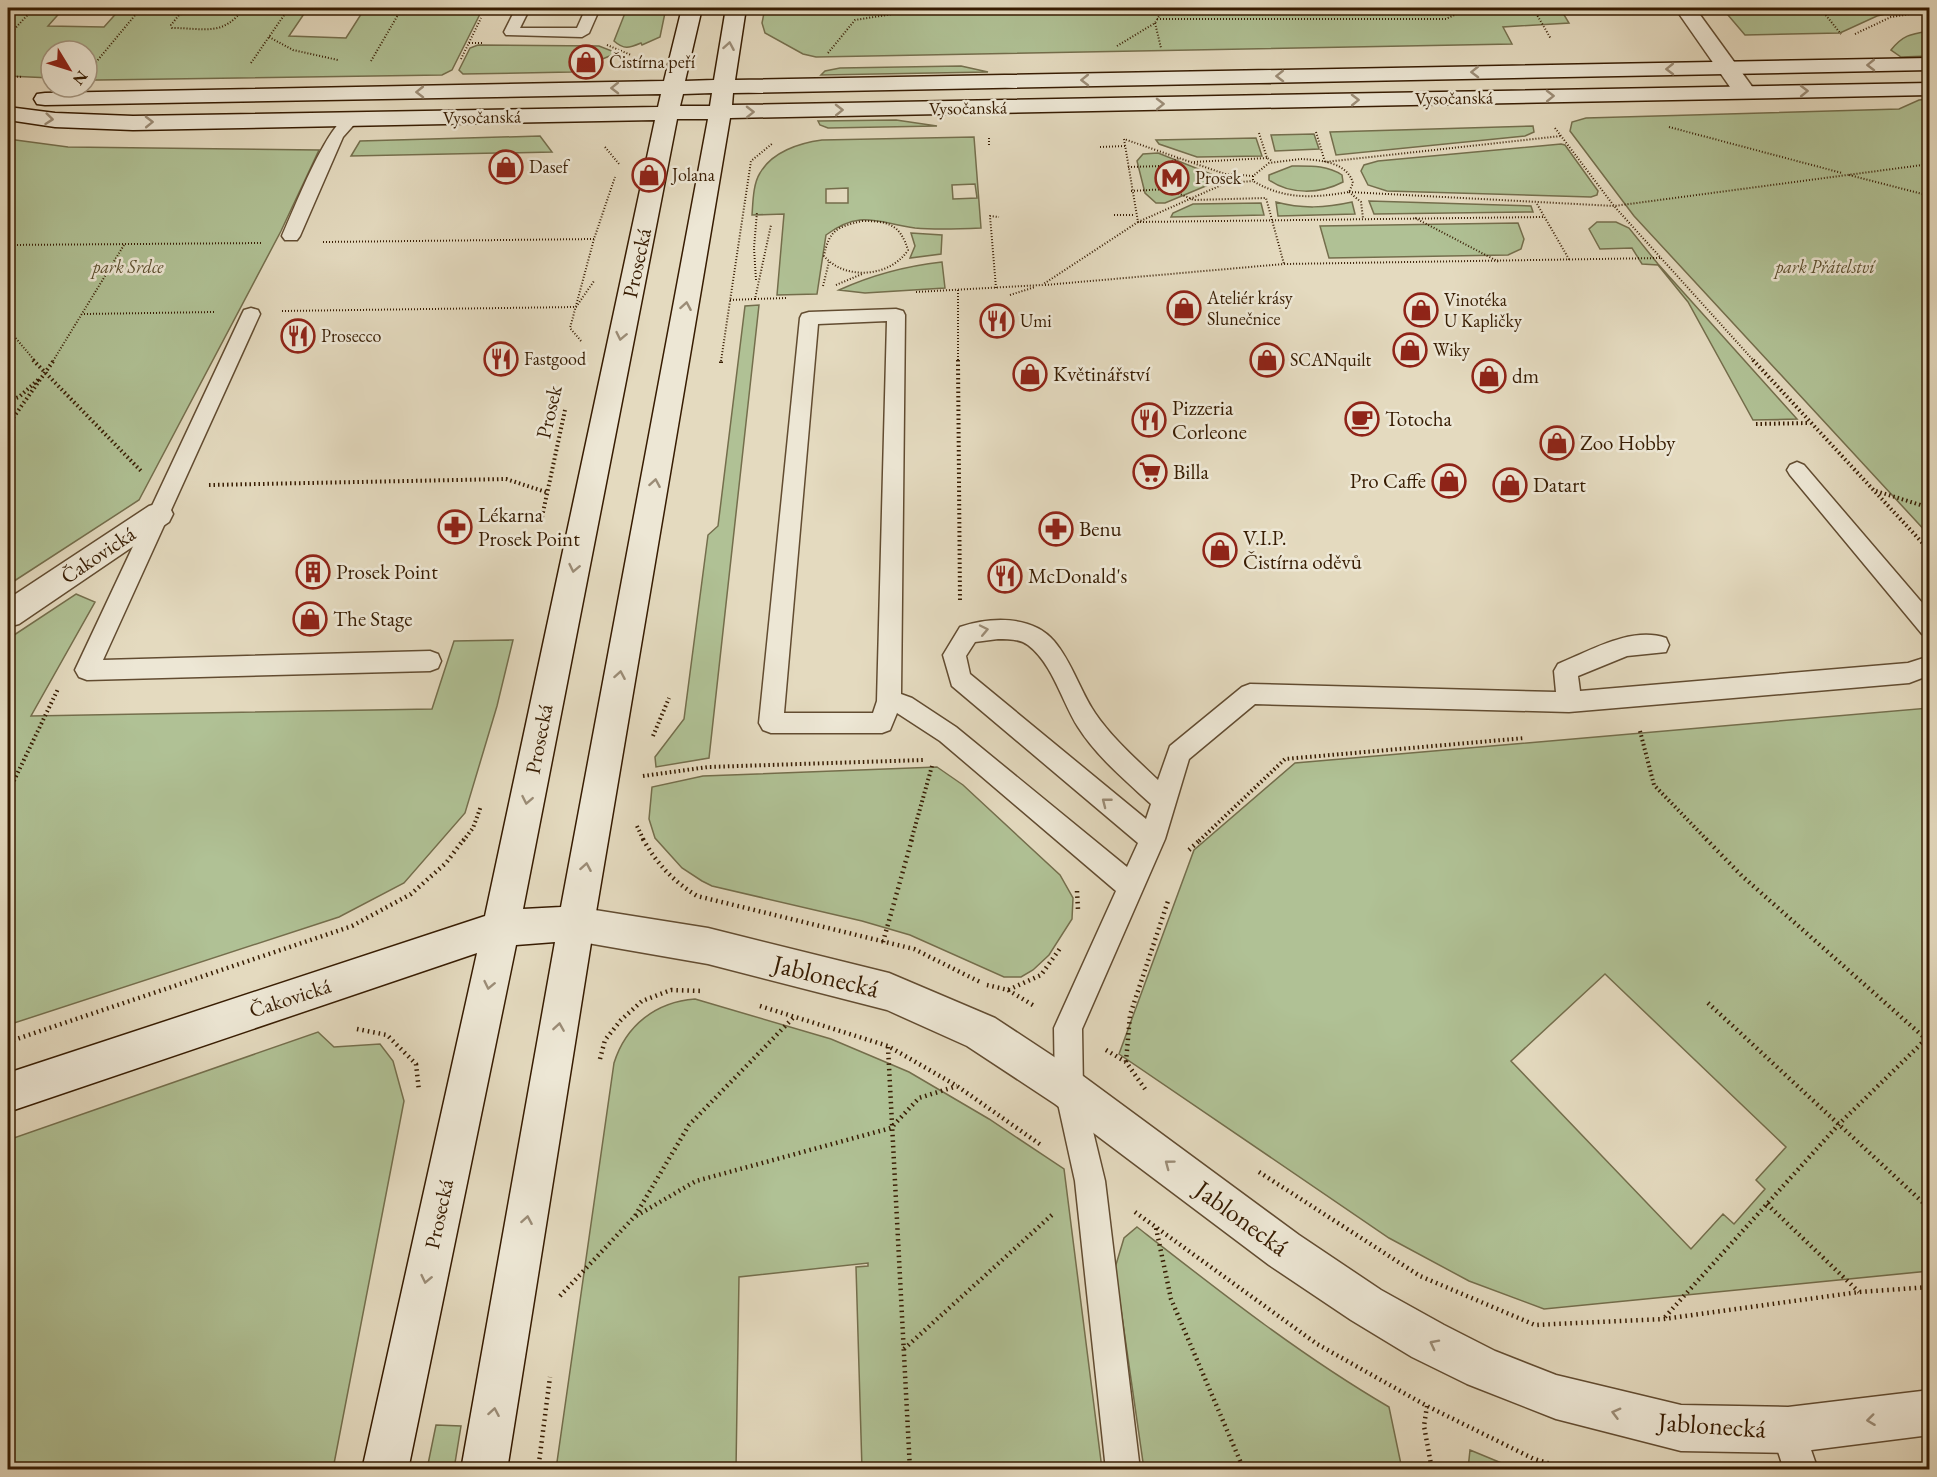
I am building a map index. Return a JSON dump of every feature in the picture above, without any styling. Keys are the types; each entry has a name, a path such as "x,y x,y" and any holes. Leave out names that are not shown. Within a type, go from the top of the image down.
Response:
{"main road":[{"name":"Prosecká","path":"385,1470 501,928 670,100 692,8"},
{"path":"484,1470 576,924 720,113 736,8"},
{"path":"1685,8 1745,92"},
{"name":"Vysočanská","path":"8,113 91,122 351,119 670,100 723,86 1929,64"},
{"name":"Vysočanská","path":"8,98 670,100 720,113 1929,89"},
{"name":"Čakovická","path":"8,615 159,514"},
{"name":"Čakovická","path":"8,1092 354,979 501,928 576,924"},
{"name":"Jablonecká","path":"576,924 708,946 889,992 981,1032 1069,1090 1293,1256 1366,1305 1428,1341 1483,1368 1556,1397 1681,1428 1788,1430 1929,1412"}],"lane":[{"path":"522,8 511,32 582,33 593,8"},
{"path":"291,236 336,136 351,119"},
{"path":"251,314 87,670 429,661"},
{"path":"896,315 889,701 882,723 771,723 809,318 896,315"},
{"path":"1797,470 1929,628"},
{"path":"1152,838 1091,790 960,679 954,655 968,634 994,628 1025,631 1051,651 1086,720 1115,757 1164,800"},
{"path":"1569,702 1566,671 1625,646 1658,645"},
{"path":"1123,1470 1090,1181 1069,1090 1068,1028 1152,838 1179,753 1250,694 1569,702 1909,673 1929,665"},
{"path":"889,701 904,705 948,734 1131,887"},
{"path":"1788,1430 1801,1470"}],"path":[{"path":"8,36 34,8"},
{"path":"99,59 141,8"},
{"path":"241,12 186,12 179,15 171,25 172,28 223,28 230,25 241,12 244,8"},
{"path":"250,64 289,8"},
{"path":"366,69 402,8"},
{"path":"824,57 855,20 931,8"},
{"path":"1109,51 1156,21 1164,8"},
{"path":"1156,21 1446,19 1469,8"},
{"path":"1533,8 1555,45"},
{"path":"1820,8 1846,39"},
{"path":"1836,39 1846,39 1876,21 1908,11 1929,11"},
{"path":"461,60 482,16"},
{"path":"1156,21 1163,57"},
{"path":"269,37 290,49 340,61"},
{"path":"1550,122 1614,206 1929,551"},
{"path":"1663,125 1929,196"},
{"path":"1314,126 1325,162"},
{"path":"1257,127 1267,158"},
{"path":"1325,162 1561,136"},
{"path":"1138,222 1124,139 1225,174 1253,176 1272,161 1300,159 1325,162 1342,168 1350,175 1353,184 1348,192"},
{"path":"721,363 751,161 777,140"},
{"path":"579,350 581,339 570,328 594,239 619,162 603,145"},
{"path":"1100,147 1125,146"},
{"path":"1128,167 1162,166 1179,158"},
{"path":"1190,162 1267,158 1272,161"},
{"path":"1010,296 1042,285 1138,222 1226,183 1253,182 1272,194 1306,199 1348,192 1614,206 1929,164"},
{"path":"1253,176 1253,182"},
{"path":"1131,191 1168,189 1194,200 1266,198 1272,194"},
{"path":"1348,192 1361,202 1363,218"},
{"path":"1266,198 1284,264"},
{"path":"1536,203 1570,261"},
{"path":"755,299 754,248 757,212"},
{"path":"1114,215 1135,215"},
{"path":"996,288 990,216 999,217"},
{"path":"1138,222 1544,216"},
{"path":"1415,218 1499,262"},
{"path":"823,290 829,261 824,253 825,244 829,236 849,224 875,221 888,224 898,229 907,245 900,262 876,272 853,273 829,261"},
{"path":"756,284 769,246 771,225"},
{"path":"313,242 594,239"},
{"path":"8,245 266,243"},
{"path":"8,425 84,314 125,245"},
{"path":"912,292 1042,285 1284,264 1661,258"},
{"path":"576,307 595,279"},
{"path":"958,290 960,608"},
{"path":"730,300 778,298"},
{"path":"272,311 576,307"},
{"path":"84,314 225,312"},
{"path":"8,329 45,374 155,486 506,479 546,492"},
{"path":"8,402 20,396 45,374"},
{"name":"Prosek","path":"541,526 546,492 566,404"},
{"path":"1756,424 1810,423"},
{"path":"1874,491 1929,508"},
{"path":"651,738 667,707 669,698"},
{"path":"8,793 49,708"},
{"path":"1651,727 1640,728 1654,785 1742,876 1928,1041 1840,1123 1663,1319"},
{"path":"1184,855 1285,759 1533,737"},
{"path":"636,777 708,767 934,760 883,942"},
{"path":"8,1042 352,926 411,894 446,863 473,828 484,799"},
{"path":"636,825 652,858 674,881 697,896 914,949 987,985 1008,990 1126,1062 1152,1099"},
{"path":"1074,918 1078,909 1077,887"},
{"path":"1126,1062 1130,1015 1169,897"},
{"path":"1008,990 1041,975 1062,945"},
{"path":"598,1069 605,1040 621,1020 642,1001 671,990 712,991"},
{"path":"752,1003 888,1046 957,1086 1317,1344 1427,1406 1534,1459 1571,1470"},
{"path":"1708,1003 1840,1123 1929,1209"},
{"path":"560,1296 635,1216 689,1125 794,1017"},
{"path":"357,1029 387,1035 416,1064 419,1094"},
{"path":"888,1046 910,1470"},
{"path":"635,1216 696,1181 891,1128 919,1098 957,1086"},
{"path":"1250,1166 1420,1276 1535,1325 1663,1319 1859,1292 1929,1287"},
{"path":"903,1350 1090,1181"},
{"path":"1767,1204 1859,1292"},
{"path":"1156,1227 1171,1299 1244,1470"},
{"path":"558,1308 562,1285"},
{"path":"538,1470 551,1366"},
{"path":"1427,1406 1424,1426 1432,1470"}],"green space":[{"path":"8,8 64,8 48,26 104,27 121,8 308,8 289,36 346,38 365,8 483,8 452,70 442,75 99,80 99,39 39,39 39,77 8,76"},
{"path":"627,8 666,8 660,37 642,45 641,43 627,47 614,41"},
{"path":"765,8 1560,8 1569,23 1503,27 1512,44 816,57 803,54 765,33 762,23"},
{"path":"1722,8 1930,8 1902,10 1877,16 1840,33 1745,35"},
{"path":"1929,31 1929,56 1901,57 1891,50 1899,41 1908,36"},
{"path":"478,45 599,46 617,53 571,72 463,74 459,70 470,48"},
{"path":"961,66 988,72 821,75 825,71 840,68"},
{"name":"park Přátelství","path":"1930,99 1929,535 1634,216 1570,131 1572,122 1586,118 1899,109 1919,100"},
{"path":"896,120 937,126 828,128 820,125 818,121"},
{"path":"1533,126 1534,132 1525,136 1336,155 1330,132"},
{"path":"1314,134 1319,149 1275,151 1271,135"},
{"path":"540,136 552,152 351,156 360,141"},
{"path":"974,137 981,228 923,229 869,220 849,222 826,235 817,294 777,295 784,214 752,215 756,182 765,166 779,154 804,143 822,140","holes":["975,184 977,198 953,199 952,185","848,188 848,203 826,203 826,189"]},
{"path":"1256,138 1262,156 1197,157 1159,144 1156,140"},
{"name":"park Srdce","path":"8,139 68,147 319,150 281,231 139,500 8,585"},
{"path":"1565,145 1598,191 1597,195 1591,197 1387,191 1368,185 1361,171 1364,165 1378,161"},
{"path":"1158,153 1211,174 1213,183 1165,203 1156,203 1145,193 1137,161 1143,154"},
{"path":"1292,166 1330,169 1342,175 1343,182 1325,189 1305,191 1286,188 1269,180 1269,175"},
{"path":"1369,201 1531,206 1533,212 1374,214"},
{"path":"1276,202 1314,207 1352,202 1355,214 1278,216"},
{"path":"1261,203 1264,215 1171,217 1173,213 1193,204"},
{"path":"1597,222 1616,222 1629,228 1658,264 1797,419 1753,420 1688,302 1658,265 1642,264 1632,248 1600,249 1589,229"},
{"path":"1518,223 1524,239 1521,249 1508,255 1329,258 1320,226"},
{"path":"911,233 942,235 941,254 910,258 915,246"},
{"path":"942,262 945,288 865,293 839,290 889,272"},
{"path":"759,305 709,758 656,767 655,757 684,719 708,535 718,526 745,306"},
{"path":"76,594 95,602 31,716 432,709 454,641 513,640 497,706 465,813 404,883 339,917 8,1025 8,639"},
{"path":"1929,708 1929,1271 1544,1309 1469,1281 1389,1238 1119,1054 1194,850 1295,763","holes":["1605,974 1786,1147 1756,1180 1765,1189 1734,1224 1723,1214 1691,1249 1511,1061"]},
{"path":"937,767 963,785 1060,875 1073,898 1072,919 1049,955 1033,970 1021,977 1004,977 910,935 862,921 712,886 682,868 655,838 649,819 652,787 703,776"},
{"path":"695,999 831,1039 909,1072 989,1119 1064,1169 1102,1469 862,1469 856,1267 868,1266 868,1263 739,1277 736,1469 556,1469 614,1063 626,1037 644,1018 668,1005"},
{"path":"318,1032 334,1047 380,1044 393,1061 404,1101 333,1469 8,1469 8,1140"},
{"path":"1137,1227 1292,1344 1389,1407 1402,1469 1144,1469 1115,1268 1124,1238"},
{"path":"436,1425 461,1426 454,1469 427,1469"},
{"path":"1470,1450 1516,1469 1468,1469"}],"place":[{"name":"Čistírna peří","path":"586,62"},
{"name":"Dasef","path":"506,167"},
{"name":"Jolana","path":"649,175"},
{"name":"Prosek","path":"1172,178"},
{"name":"Ateliér krásy Slunečnice","path":"1184,308"},
{"name":"Vinotéka U Kapličky","path":"1421,310"},
{"name":"Umi","path":"997,321"},
{"name":"Prosecco","path":"298,336"},
{"name":"Wiky","path":"1410,350"},
{"name":"Fastgood","path":"501,359"},
{"name":"SCANquilt","path":"1267,360"},
{"name":"Květinářství","path":"1030,374"},
{"name":"dm","path":"1489,376"},
{"name":"Totocha","path":"1362,419"},
{"name":"Pizzeria Corleone","path":"1149,420"},
{"name":"Zoo Hobby","path":"1557,443"},
{"name":"Billa","path":"1150,472"},
{"name":"Pro Caffe","path":"1449,481"},
{"name":"Datart","path":"1510,485"},
{"name":"Lékarna Prosek Point","path":"455,527"},
{"name":"Benu","path":"1056,529"},
{"name":"V.I.P. Čistírna oděvů","path":"1220,550"},
{"name":"Prosek Point","path":"313,572"},
{"name":"McDonald's","path":"1005,576"},
{"name":"The Stage","path":"310,619"}]}
